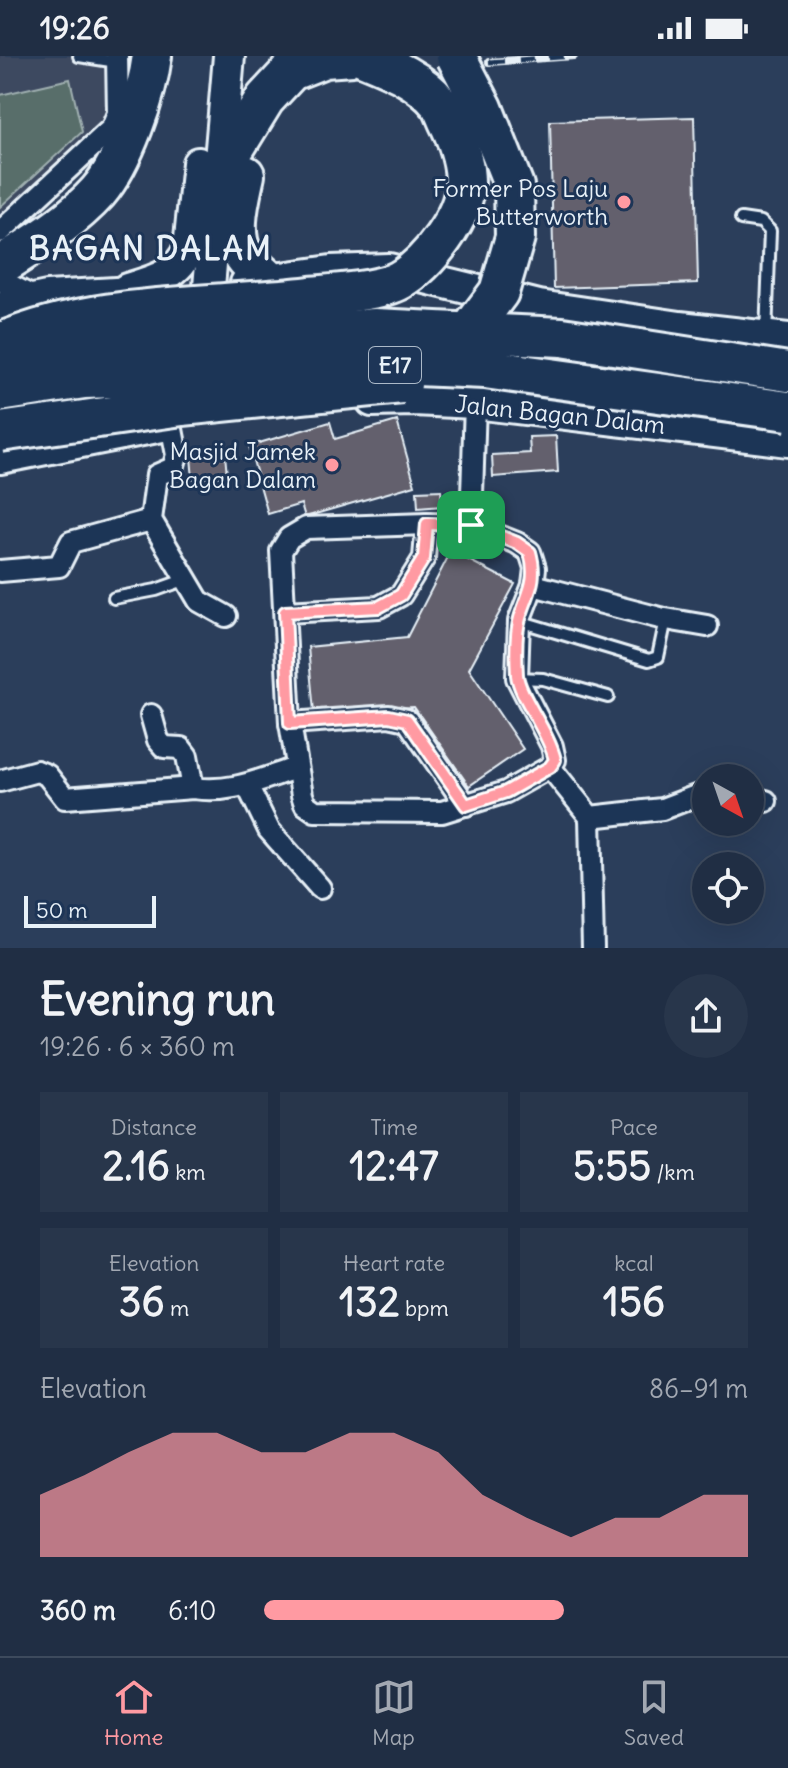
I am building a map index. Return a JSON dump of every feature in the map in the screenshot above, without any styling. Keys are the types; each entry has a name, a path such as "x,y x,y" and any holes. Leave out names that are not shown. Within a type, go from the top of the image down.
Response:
{"highway":[{"path":"214,213 233,151 265,99 291,71 324,58 352,56"},
{"path":"0,343 29,330 108,313 304,297 356,291 398,281 431,254 451,227 466,184 459,143 439,103 402,73 362,56"},
{"path":"0,432 182,406 401,385 461,346 499,292 515,237 514,186 483,108 456,56"},
{"path":"0,266 55,230 99,190 128,140 149,84 129,58"},
{"path":"255,281 239,241 238,221 257,121 265,99"},
{"name":"E17","path":"0,361 207,340 375,328 562,337 788,372"},
{"name":"E17","path":"0,392 84,379 206,375 349,363 485,369 788,411"}],"street":[{"path":"210,56 214,102 214,213 202,292 212,399 204,412 181,423 173,468 157,475 151,520 199,601 226,616"},
{"path":"110,294 167,275 186,256 214,102 229,56"},
{"path":"0,232 112,128 129,58"},
{"path":"0,307 37,299 202,292 331,271 389,269 539,306 777,338"},
{"path":"0,280 37,299"},
{"path":"245,414 235,397 230,295 255,281"},
{"name":"Jalan Bagan Dalam","path":"0,458 181,423 245,414 348,402 414,400 475,403 788,441"},
{"path":"471,525 475,403"},
{"path":"0,571 59,566 71,542 151,520"},
{"path":"285,612 379,607 401,595 424,558 427,524"},
{"path":"427,524 471,525 517,543 530,552 535,568 533,585 519,621 517,678 552,746 555,760 550,767 506,792 442,812 315,811 305,804 290,723 281,551 289,538 306,528 427,524"},
{"path":"533,585 666,619 707,626"},
{"path":"151,715 158,740 164,747 181,748 187,756 193,788"},
{"path":"290,723 389,716 407,720 466,805"},
{"path":"550,767 590,817 593,948"},
{"path":"0,781 37,771 47,775 65,798 193,788 214,791 247,785 296,768"},
{"path":"247,785 269,830 320,888"},
{"path":"590,817 662,809 692,798"}],"lane":[{"path":"79,56 129,58"},
{"path":"741,219 761,222 770,231 777,338"},
{"path":"114,598 156,590 184,580"},
{"path":"519,621 649,660 658,657 666,619"},
{"path":"517,678 543,679 608,697"}],"shaded area":[{"path":"0,56 105,56 113,110 0,222"}],"green space":[{"path":"70,79 82,132 0,207 0,95"}],"building":[{"name":"Former Pos Laju Butterworth","path":"694,117 698,283 554,288 550,121"},
{"name":"Masjid Jamek Bagan Dalam","path":"397,421 415,485 305,517 301,504 268,514 249,446 330,422 335,439"},
{"path":"556,436 558,472 493,477 492,455 530,453 529,437"},
{"path":"225,454 227,476 193,479 191,457"},
{"path":"441,490 442,506 418,508 417,491"},
{"path":"451,551 515,584 469,669 523,749 469,786 414,707 314,712 308,647 407,637"}],"railway":[{"path":"489,62 574,56"}],"place":[{"name":"Former Pos Laju Butterworth","path":"624,202"},
{"name":"Masjid Jamek Bagan Dalam","path":"332,465"}],"district":[{"name":"BAGAN DALAM","path":"151,248"}],"route":[{"path":"427,524 471,525 517,543 530,552 535,568 533,585 519,621 517,678 552,746 555,760 550,767 506,792 466,805 407,720 389,716 290,723 285,612 379,607 401,595 424,558 427,524"}]}
